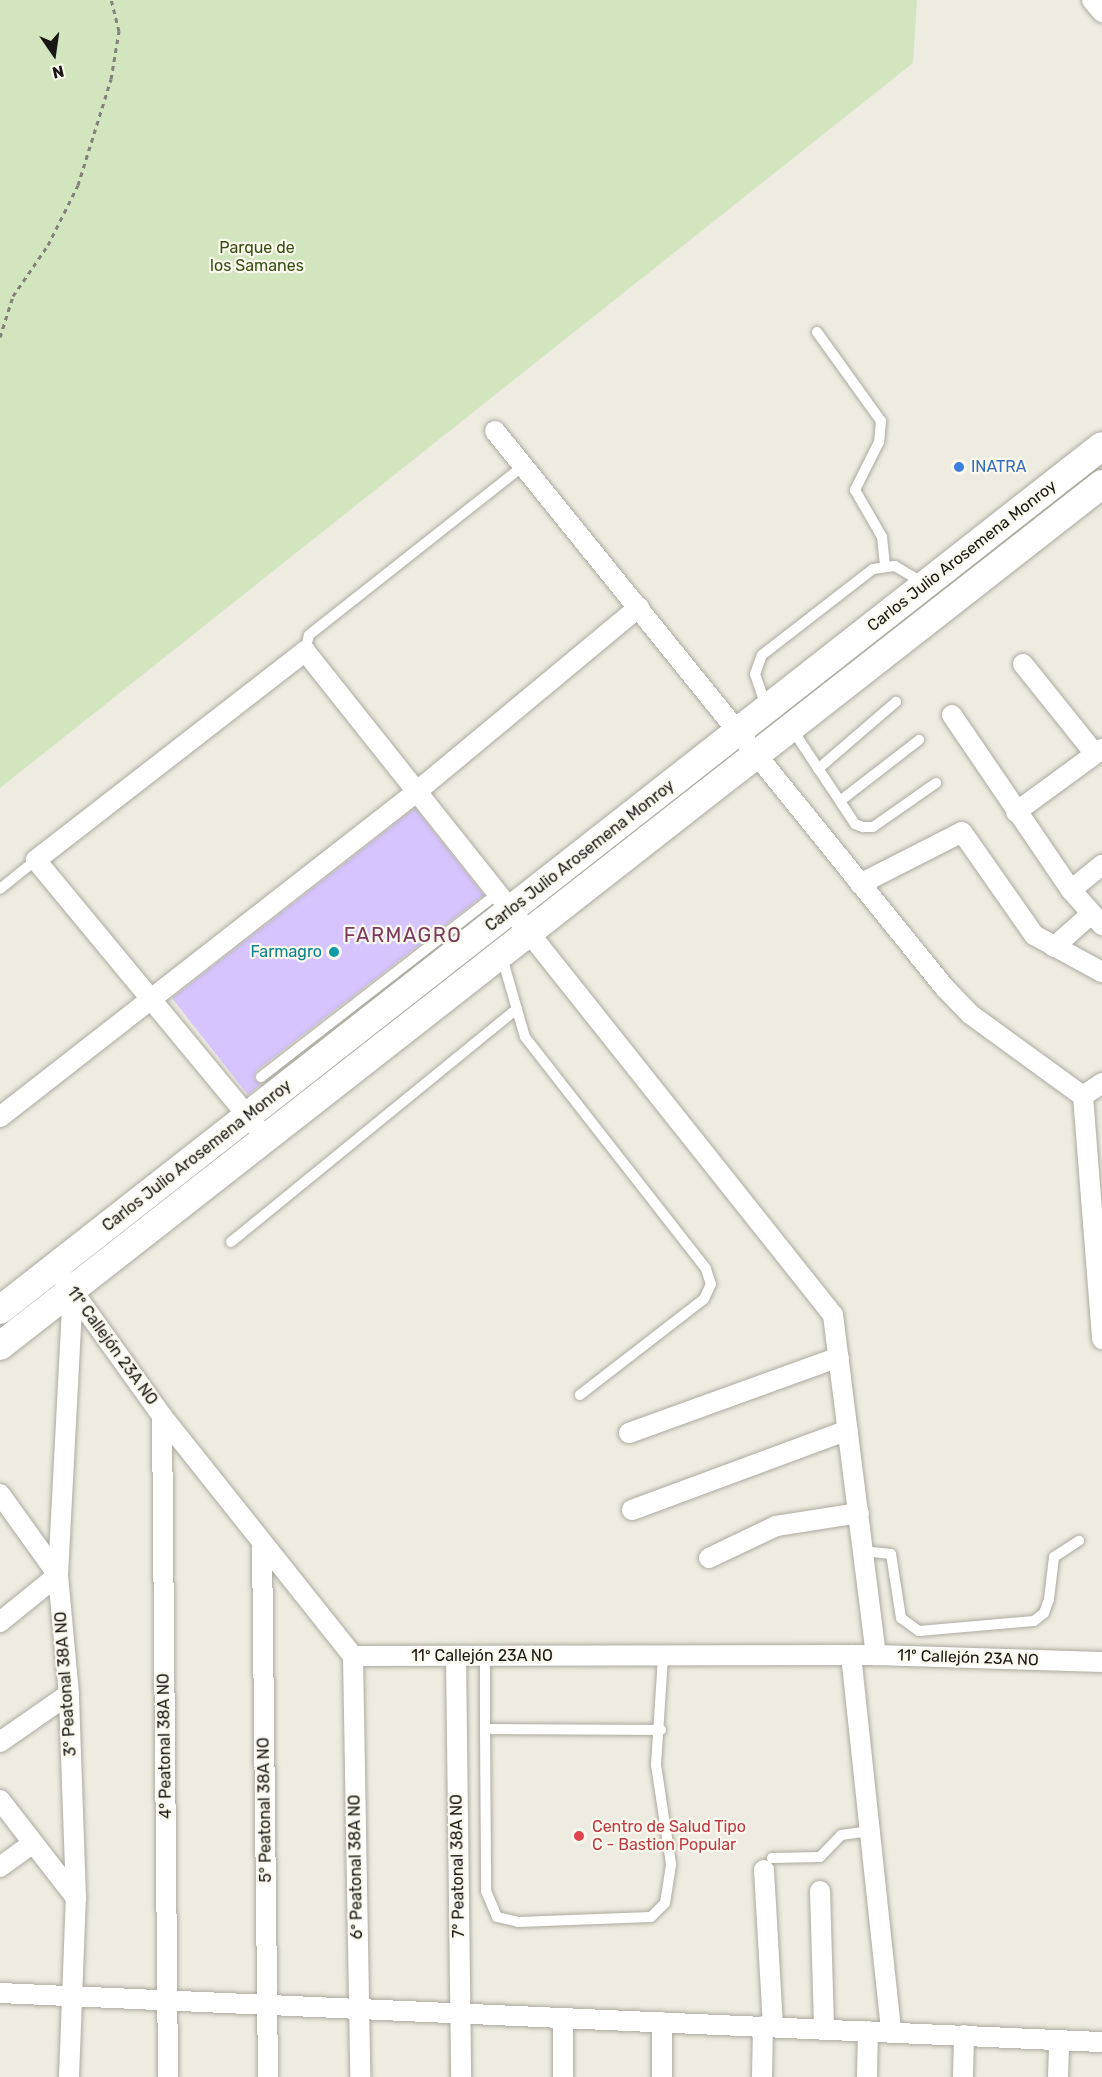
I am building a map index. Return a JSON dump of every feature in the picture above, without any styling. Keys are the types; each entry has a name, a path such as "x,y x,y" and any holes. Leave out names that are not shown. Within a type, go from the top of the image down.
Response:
{"main road":[{"name":"Carlos Julio Arosemena Monroy","path":"0,1310 248,1116 503,903 738,733 1102,446"},
{"name":"Carlos Julio Arosemena Monroy","path":"0,1347 1102,485"}],"street":[{"path":"1092,0 1102,12"},
{"path":"495,431 860,884 970,1014 1083,1096 1102,1339"},
{"path":"0,1117 415,793 639,607"},
{"path":"266,1138 36,860 305,651 527,934 833,1315 876,1654"},
{"path":"1016,812 1099,751 1023,664"},
{"path":"952,715 1071,891 1096,920 1054,947"},
{"path":"860,884 958,831 1034,935 1102,972"},
{"path":"1071,891 1102,865"},
{"path":"1083,1096 1102,1083"},
{"name":"11º Callejón 23A NO","path":"55,1267 162,1416 353,1656 876,1654 1102,1662"},
{"name":"3° Peatonal 38A NO","path":"69,2077 68,1996 76,1898 69,1694 58,1575 73,1291"},
{"path":"629,1433 839,1357"},
{"name":"4° Peatonal 38A NO","path":"162,1416 168,2077"},
{"path":"632,1510 848,1430"},
{"path":"0,1494 58,1575 0,1622"},
{"path":"709,1558 776,1526 859,1513"},
{"name":"5° Peatonal 38A NO","path":"262,1542 268,2077"},
{"path":"852,1654 891,2032"},
{"name":"6º Peatonal 38A NO","path":"353,1656 360,2077"},
{"name":"7° Peatonal 38A NO","path":"456,1656 461,2077"},
{"path":"0,1742 69,1694"},
{"path":"0,1800 76,1898"},
{"path":"0,1867 33,1843"},
{"path":"762,2077 768,2027 768,1864"},
{"path":"820,1891 824,2029"},
{"path":"0,1993 1102,2042"},
{"path":"563,2018 563,2077"},
{"path":"662,2022 662,2077"},
{"path":"867,2077 868,2031"},
{"path":"963,2077 964,2035"},
{"path":"1058,2077 1059,2040"}],"lane":[{"path":"817,332 881,421 879,442 856,479 855,490 882,537 885,565"},
{"path":"305,651 309,635 523,466"},
{"path":"885,565 926,585"},
{"path":"767,708 755,674 762,655 885,565"},
{"path":"818,769 896,702"},
{"path":"791,728 855,824 873,827 936,783"},
{"path":"840,801 919,740"},
{"path":"0,889 36,860"},
{"path":"261,1077 503,903"},
{"path":"501,954 525,1037 706,1269 711,1284 704,1299 580,1395"},
{"path":"231,1242 517,1010"},
{"path":"863,1551 891,1554 901,1618 919,1631 1034,1621 1044,1613 1049,1599 1054,1557 1079,1542"},
{"path":"485,1656 487,1900 497,1917 518,1922 638,1920 665,1903 671,1864 656,1765 661,1730 663,1656"},
{"path":"485,1729 661,1730"},
{"path":"768,1864 820,1857 841,1835 870,1831"}],"path":[{"path":"0,338 13,296 48,245 78,185 111,79 119,31 111,0"}],"green space":[{"name":"Parque de los Samanes","path":"0,0 917,0 913,63 0,788"}],"building":[{"name":"Farmagro","path":"415,808 484,895 256,1071 254,1079 261,1084 248,1095 172,998"}],"place":[{"name":"INATRA","path":"959,467"},
{"name":"Farmagro","path":"334,952"},
{"name":"Centro de Salud Tipo C - Bastion Popular","path":"579,1836"}],"district":[{"name":"FARMAGRO","path":"403,935"}]}
